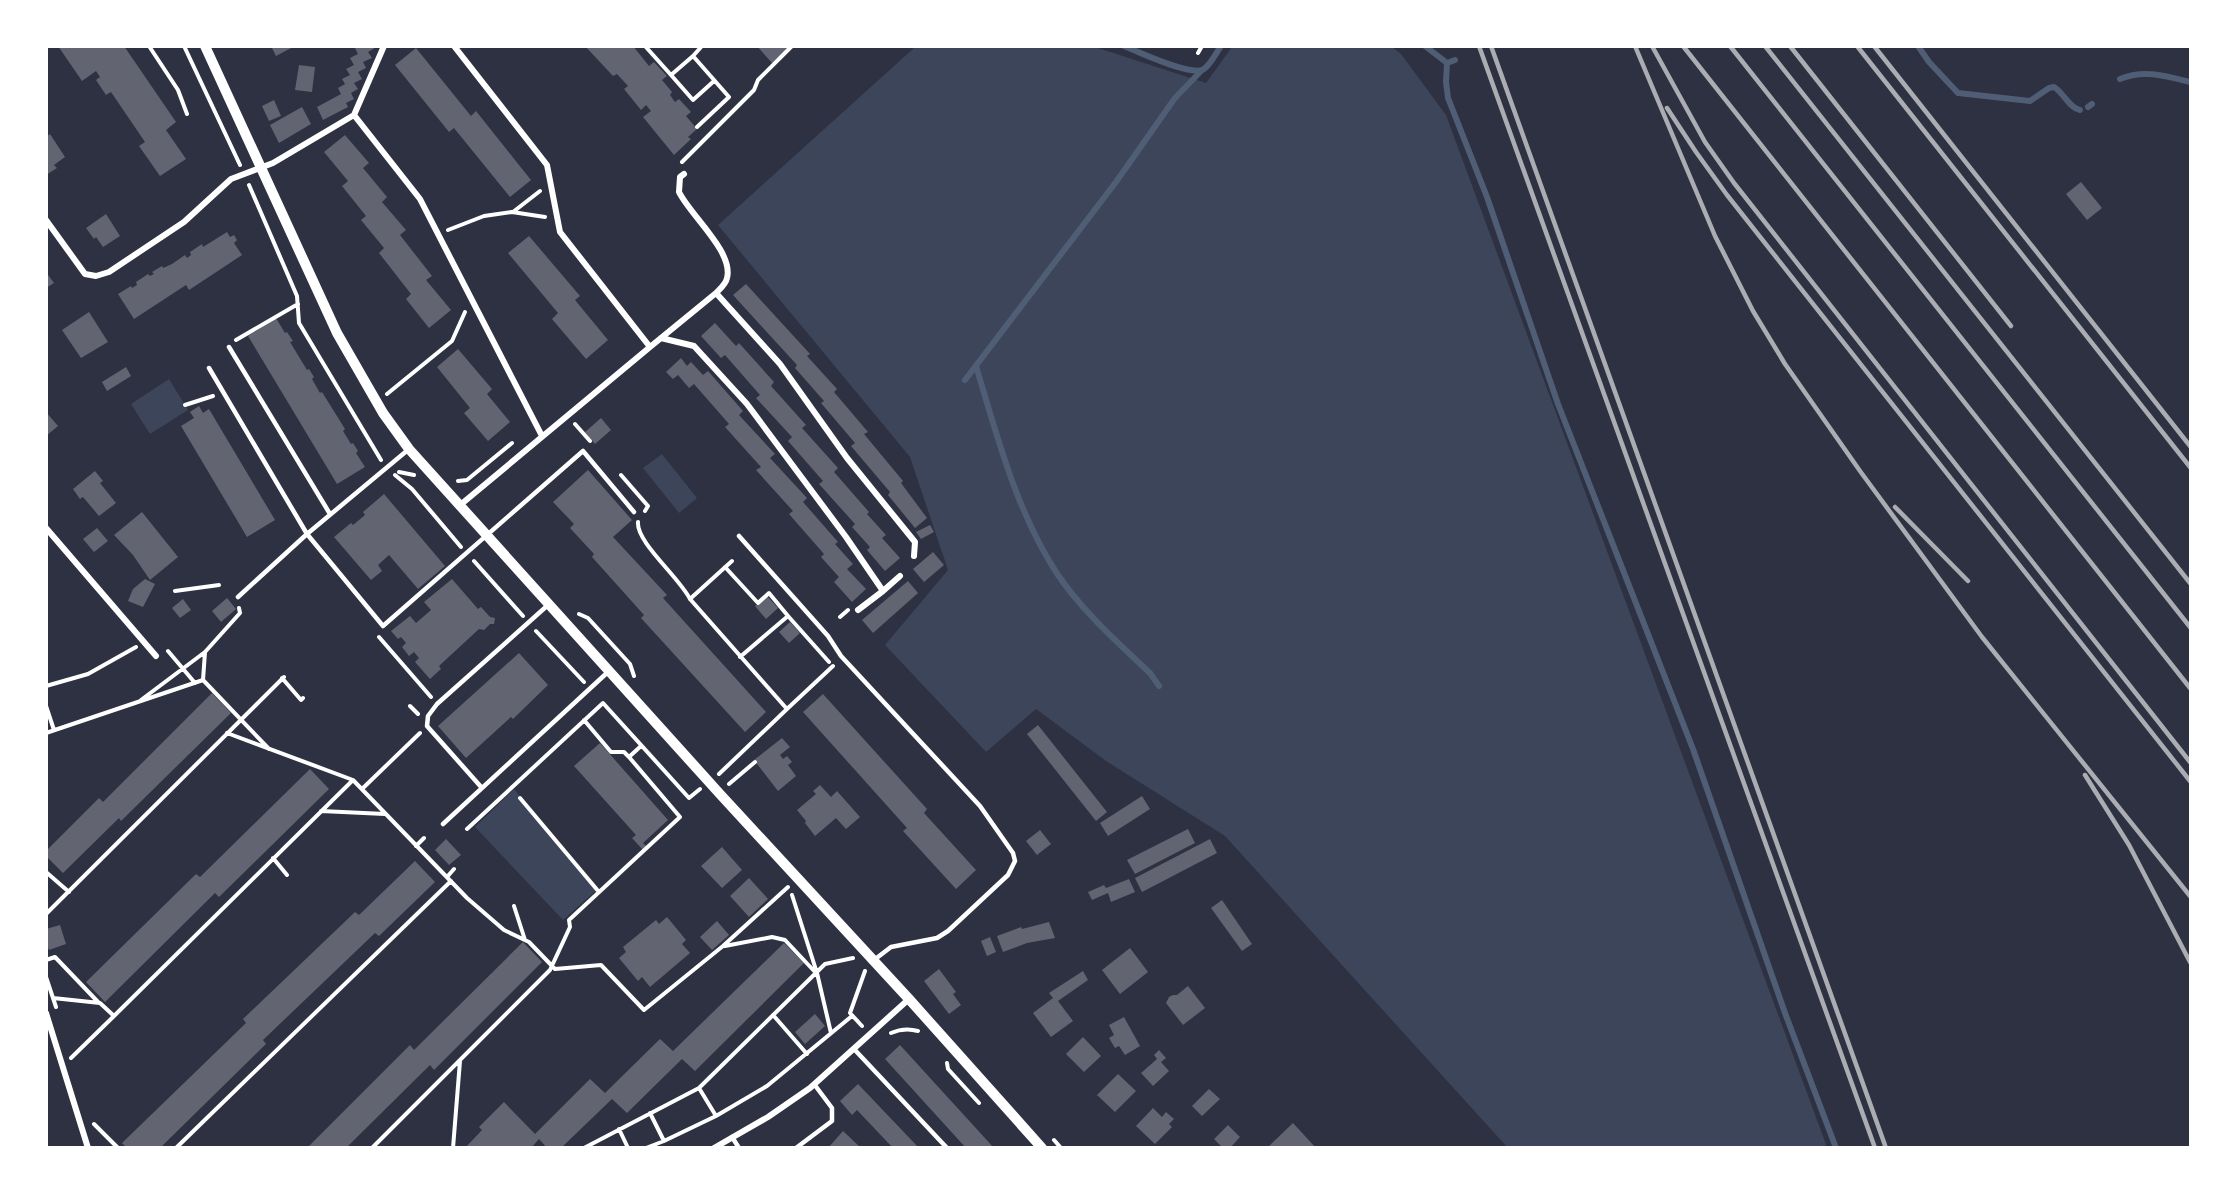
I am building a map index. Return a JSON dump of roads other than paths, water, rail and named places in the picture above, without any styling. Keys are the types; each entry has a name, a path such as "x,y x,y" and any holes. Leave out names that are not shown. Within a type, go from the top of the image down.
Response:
{"street":[{"path":"205,46 337,333 383,413 409,449 458,506 874,960 1042,1148"},
{"path":"46,220 85,274 96,276 109,272 184,222 231,179 273,163 354,115 384,46"},
{"path":"454,46 547,165 560,232 650,347"},
{"path":"354,115 420,199 542,436"},
{"path":"458,506 724,285 727,278 727,262 682,199 679,185 680,177 684,174"},
{"path":"716,293 780,364 847,458 915,542 914,556"},
{"path":"661,338 694,346 747,404 846,537 883,591"},
{"path":"46,528 156,656"},
{"path":"858,610 900,576"},
{"path":"714,1148 768,1117 814,1084 909,999"},
{"path":"46,1013 88,1148"}],"lane":[{"path":"230,345 330,514"},
{"path":"209,368 307,534 383,626 583,451 634,512"},
{"path":"238,597 330,514 409,449"},
{"path":"739,536 828,636 841,656 980,806 1013,853 1015,861 1008,875 948,931 938,938 891,947 874,960"},
{"path":"482,788 427,726 428,716 437,704 548,605"},
{"path":"443,824 609,671"},
{"path":"854,1049 947,1148"},
{"path":"796,1148 832,1121 832,1108 814,1084"},
{"path":"732,1137 739,1148"}],"waterway":[{"path":"1124,46 1165,63 1198,71 1207,67 1221,46"},
{"path":"1425,46 1447,63 1455,60"},
{"path":"1918,46 1929,62 1958,93 2030,101 2054,87 2076,109 2080,110"},
{"path":"1447,63 1448,98 1487,197 1558,404 1693,749 1785,1013 1836,1148"},
{"path":"965,380 1116,182 1175,98 1202,70"},
{"path":"2120,79 2146,74 2190,82"},
{"path":"2088,107 2092,104"},
{"path":"976,366 1009,472 1042,548 1056,572 1077,599 1100,625 1150,673 1159,686"}],"railway":[{"path":"1479,46 1875,1148"},
{"path":"1491,46 1886,1148"},
{"path":"1635,46 1715,236 1753,311 1785,364 1982,637 2190,896"},
{"path":"1652,46 1705,142 1734,183 2190,762"},
{"path":"1683,46 2190,688"},
{"path":"1730,46 2190,627"},
{"path":"1765,46 2190,583"},
{"path":"1790,46 2011,326"},
{"path":"1857,46 2190,467"},
{"path":"1874,46 2190,446"},
{"path":"1667,108 1727,195 2190,781"},
{"path":"1895,507 1968,581"},
{"path":"2085,775 2129,845 2190,962"}]}
